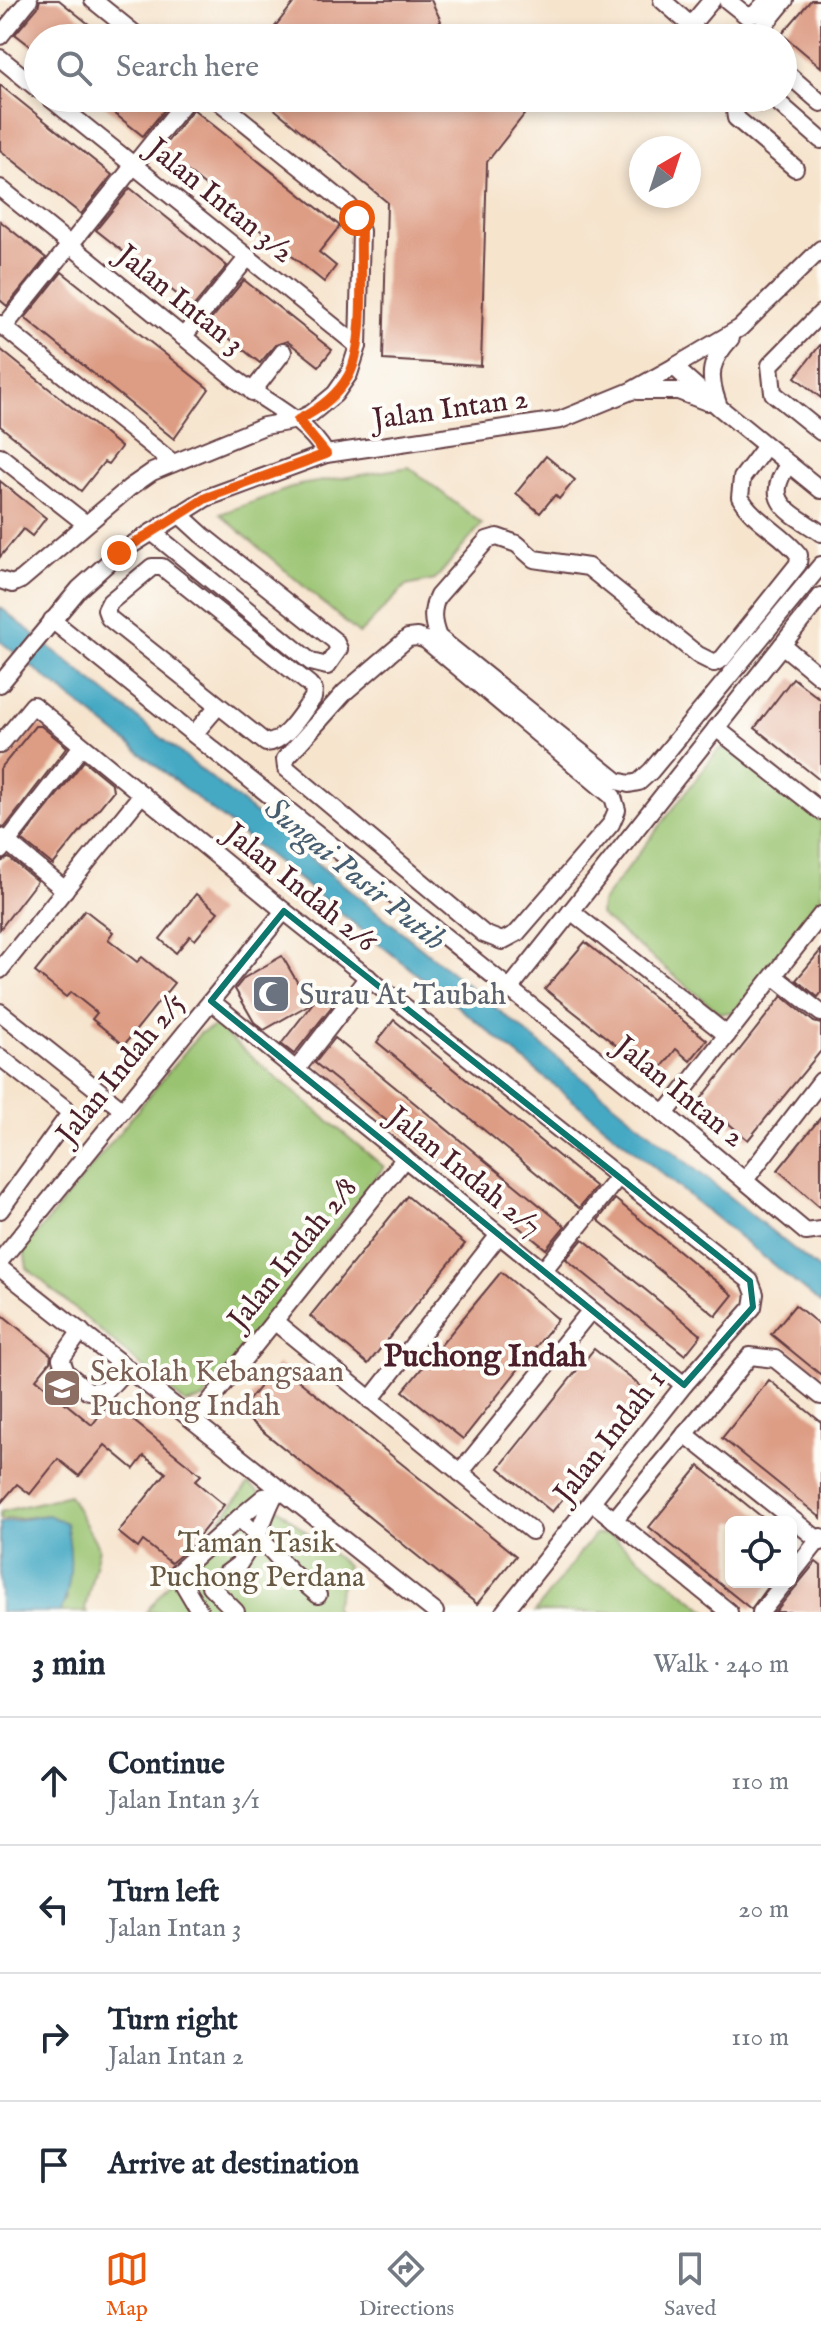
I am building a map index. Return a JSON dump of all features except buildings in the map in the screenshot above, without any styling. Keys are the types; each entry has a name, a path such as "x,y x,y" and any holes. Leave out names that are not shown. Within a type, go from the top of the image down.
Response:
{"street":[{"path":"0,36 29,0"},
{"path":"93,0 123,24"},
{"path":"692,24 712,0"},
{"path":"727,0 747,16 755,14 768,0"},
{"path":"765,24 785,0"},
{"path":"670,3 690,24"},
{"path":"0,58 24,78"},
{"path":"797,82 820,102 801,123"},
{"name":"Jalan Intan 3/2","path":"67,112 358,346"},
{"path":"173,463 2,325 177,112"},
{"path":"0,580 12,584 21,580 152,472 264,426 298,420 335,394 349,374 358,346 361,231 357,218 349,206 232,112"},
{"path":"737,112 736,118 795,168"},
{"path":"789,112 821,140"},
{"name":"Jalan Intan 3","path":"0,188 252,392 298,420 326,454"},
{"name":"Jalan Intan 2","path":"0,684 79,589 109,562 206,498 326,454 560,420 631,391 740,328 821,249"},
{"path":"183,337 248,257"},
{"path":"821,313 770,365 773,393 821,432"},
{"path":"720,408 711,386 711,371 717,353 740,328"},
{"path":"252,392 283,352"},
{"path":"674,367 821,490"},
{"path":"631,391 678,391 720,408"},
{"path":"714,663 729,651 798,564 799,555 792,546 748,509 740,497 742,478 766,446"},
{"path":"0,456 86,524"},
{"path":"789,464 779,477 777,497 783,506 821,533"},
{"path":"152,532 311,662 327,666 339,649 335,641 179,514"},
{"path":"178,553 202,535"},
{"path":"730,676 683,645 588,567 534,559 506,538 487,540 438,596 433,607 438,637 617,781 629,784 639,782 651,771 730,676 821,565"},
{"path":"152,567 162,567 314,690 313,698 273,743 266,743 218,706 109,618 106,610 110,602 152,567"},
{"path":"510,988 819,602"},
{"name":"Jalan Intan 2","path":"52,620 510,988 806,1232 819,1230"},
{"path":"408,638 426,640 613,797 617,810 611,824 517,933 502,941 484,934 380,849 286,768 285,759 345,692 408,638"},
{"path":"782,645 821,677"},
{"name":"Jalan Indah 2/6","path":"0,745 33,705 284,911 750,1281 755,1294"},
{"path":"194,734 218,706"},
{"path":"716,728 821,811"},
{"path":"65,890 2,843 82,746"},
{"path":"0,970 142,794"},
{"path":"362,869 380,849"},
{"path":"404,903 421,882"},
{"name":"Jalan Indah 2/5","path":"0,1261 284,911"},
{"path":"571,911 727,1035"},
{"path":"665,1114 821,915"},
{"path":"774,976 821,1013"},
{"path":"296,1070 368,977"},
{"name":"Jalan Indah 2/7","path":"211,1001 684,1385"},
{"path":"0,1012 123,1110"},
{"path":"0,1057 66,1109 69,1115 0,1210"},
{"path":"745,1180 821,1081"},
{"name":"Jalan Indah 2/8","path":"194,1421 405,1158"},
{"path":"543,1271 619,1176"},
{"path":"370,1400 499,1235"},
{"path":"0,1268 194,1421 276,1492 435,1612"},
{"name":"Jalan Indah 1","path":"504,1612 684,1385 753,1307 755,1294"},
{"path":"460,1473 591,1310"},
{"path":"274,1321 532,1531"},
{"path":"81,1331 61,1359 66,1372 88,1391 107,1390 127,1368"},
{"path":"614,1520 750,1356 775,1359 821,1396"},
{"path":"685,1434 820,1540 797,1568"},
{"path":"276,1492 269,1512 239,1564 210,1586 194,1608 177,1573 264,1497 276,1492"},
{"path":"592,1502 729,1612"},
{"path":"239,1518 318,1595"},
{"path":"210,1586 236,1612"},
{"path":"761,1612 780,1588"}],"highlighted area":[{"path":"284,911 750,1281 753,1307 684,1385 211,1001"}],"green space":[{"path":"409,467 482,524 435,580 406,586 359,634 220,514 299,485"},
{"path":"719,749 732,751 821,822 821,903 734,1012 720,1013 600,915 601,903"},
{"path":"215,1026 384,1167 204,1399 186,1404 27,1268 24,1250 200,1033"},
{"name":"Taman Tasik Puchong Perdana","path":"249,1484 347,1566 334,1608 336,1612 146,1612"},
{"name":"Taman Tasik Puchong Perdana","path":"69,1495 99,1548 85,1609 87,1612 60,1612 67,1598 48,1515 0,1520 0,1512"},
{"path":"609,1534 708,1612 535,1612 594,1535"}],"water":[{"path":"0,607 821,1271 821,1304 482,1026 0,641"},
{"path":"48,1515 66,1523 69,1545 69,1580 60,1612 0,1612 0,1523"}],"place":[{"name":"Surau At Taubah","path":"271,994"},
{"name":"Sekolah Kebangsaan Puchong Indah","path":"62,1388"}],"district":[{"name":"Puchong Indah","path":"485,1355"}],"route":[{"path":"119,553 206,498 326,454 298,420 335,394 349,374 358,346 361,231 357,218"}],"water label":[{"name":"Sungai Pasir Putih","path":"356,873"}]}
